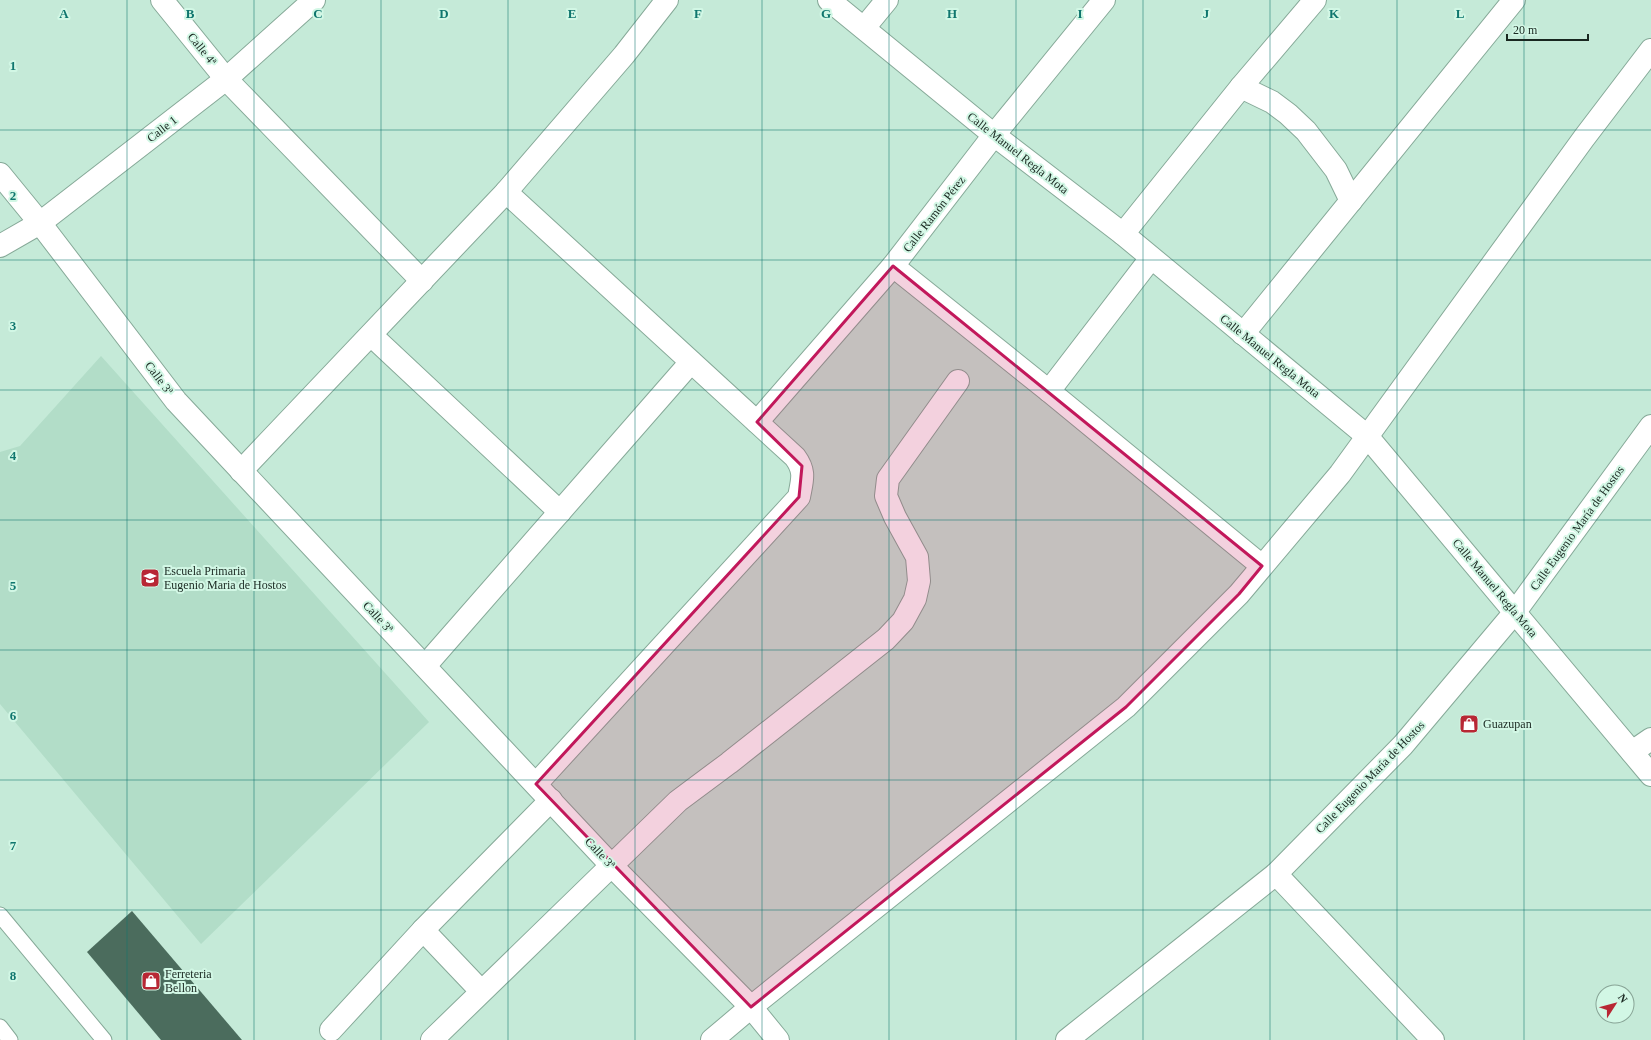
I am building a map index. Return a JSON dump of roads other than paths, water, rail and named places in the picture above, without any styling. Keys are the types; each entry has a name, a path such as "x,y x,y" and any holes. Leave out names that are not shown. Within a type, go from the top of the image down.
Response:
{"street":[{"name":"Calle 4ª","path":"162,0 226,79 422,281"},
{"name":"Calle 1","path":"0,246 40,223 226,79 314,0"},
{"path":"241,471 506,192 624,55 667,0"},
{"name":"Calle Manuel Regla Mota","path":"829,0 994,135 1123,234 1367,436 1651,775"},
{"path":"864,28 887,0"},
{"name":"Calle Ramón Pérez","path":"757,422 893,266 994,135 1104,0"},
{"path":"1123,234 1240,87 1315,0"},
{"path":"1243,334 1514,0"},
{"path":"712,1040 751,1007 1126,707 1239,594 1340,474 1584,138 1651,50"},
{"path":"1240,87 1272,102 1288,114 1306,131 1336,170 1351,201"},
{"name":"Calle 3ª","path":"0,174 40,223 176,401 611,864 751,1007 778,1040"},
{"path":"506,192 795,457 802,466 799,497 536,784"},
{"path":"1049,391 1151,258"},
{"path":"893,266 1049,391 1262,566"},
{"path":"371,335 560,512"},
{"path":"425,666 691,362"},
{"path":"432,1040 611,864 678,801 729,763 886,639 903,621 915,599 919,581 917,557 895,517 886,496 888,479 958,381"},
{"name":"Calle Eugenio María de Hostos","path":"1067,1040 1276,874 1403,745 1515,612 1651,426"},
{"path":"1632,752 1651,739"},
{"path":"331,1030 423,930 551,800"},
{"path":"1276,874 1433,1040"},
{"path":"423,930 481,991"}],"lane":[{"path":"0,916 104,1040"},
{"path":"0,1028 10,1040"}],"place":[{"name":"Escuela Primaria Eugenio Maria de Hostos","path":"150,578"},
{"name":"Guazupan","path":"1469,724"},
{"name":"Ferreteria Bellon","path":"151,981"}]}
